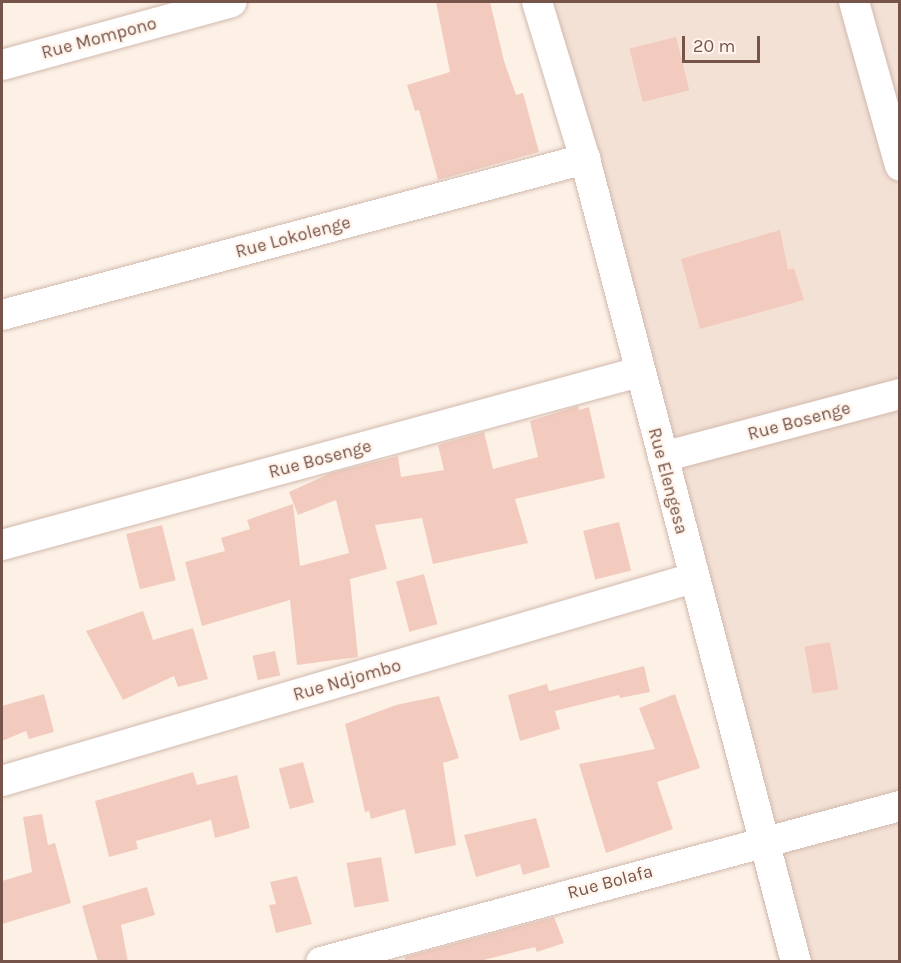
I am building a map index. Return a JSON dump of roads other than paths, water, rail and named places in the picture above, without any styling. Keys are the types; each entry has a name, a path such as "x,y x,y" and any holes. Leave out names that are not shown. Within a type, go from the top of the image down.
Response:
{"street":[{"name":"Rue Mompono","path":"2,65 232,2"},
{"name":"Rue Elengesa","path":"537,2 585,159 693,579 796,962"},
{"path":"854,2 900,166"},
{"name":"Rue Lokolenge","path":"2,315 585,159"},
{"name":"Rue Bosenge","path":"2,545 639,372"},
{"name":"Rue Bosenge","path":"663,457 900,394"},
{"name":"Rue Ndjombo","path":"2,781 693,579"},
{"name":"Rue Bolafa","path":"321,962 764,840 900,806"}]}
